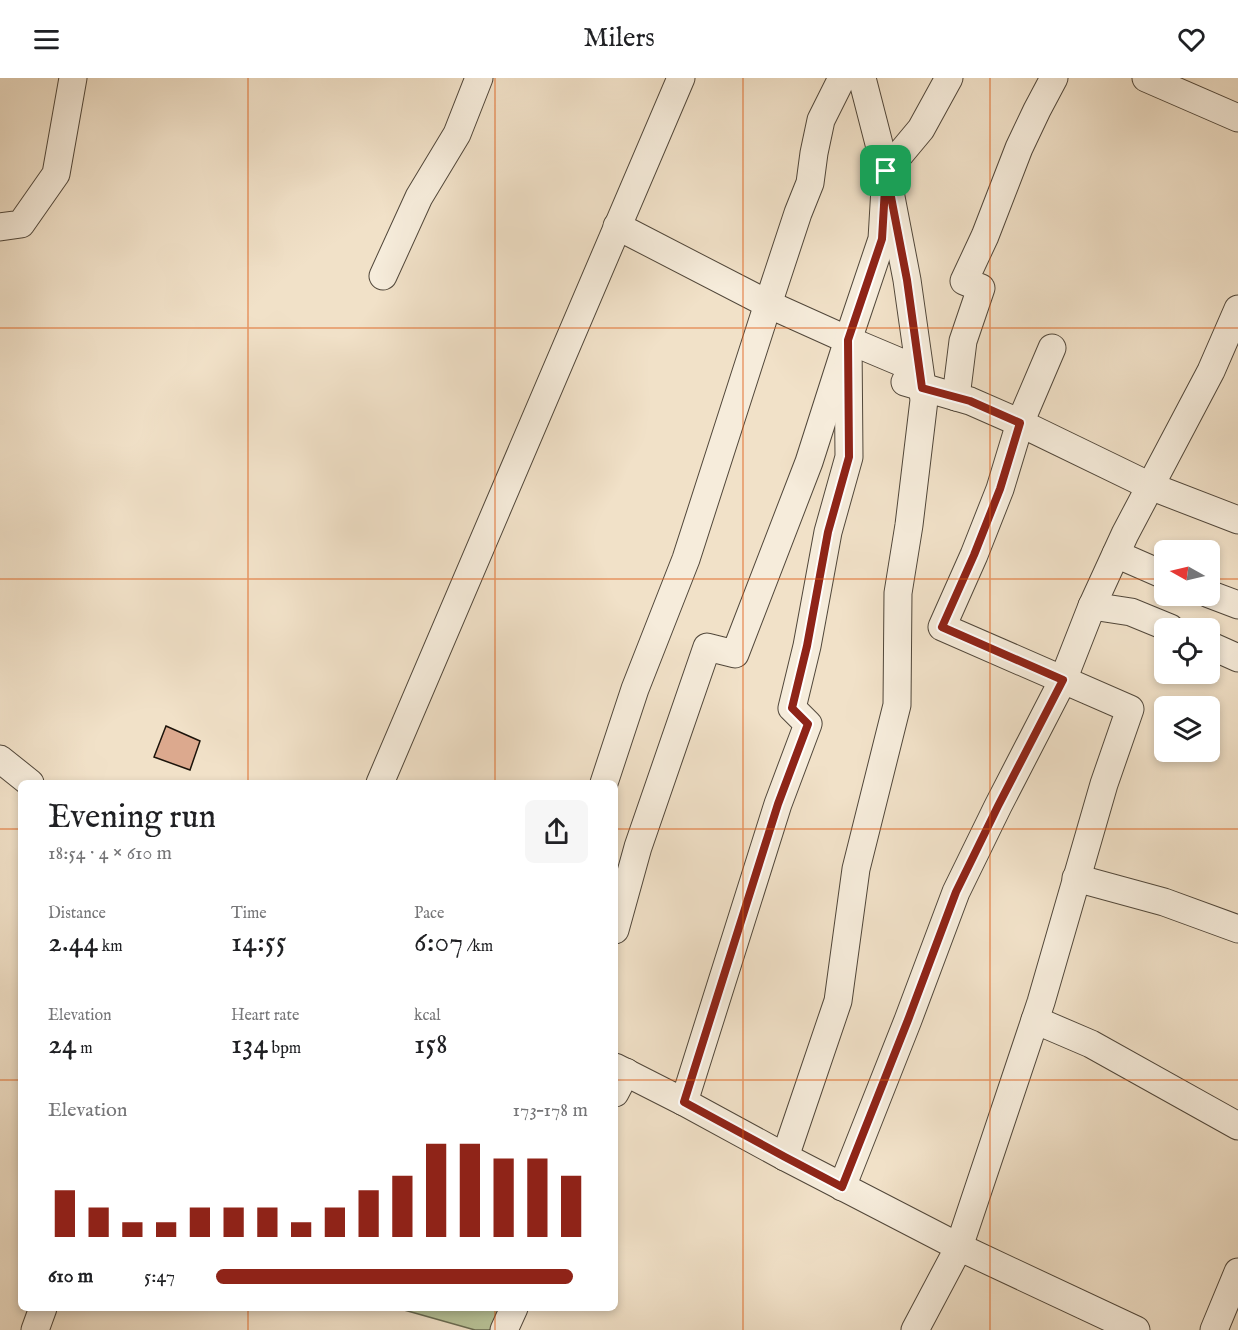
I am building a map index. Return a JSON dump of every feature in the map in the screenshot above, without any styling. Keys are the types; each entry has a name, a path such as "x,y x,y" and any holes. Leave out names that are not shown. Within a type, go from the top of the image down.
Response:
{"street":[{"path":"0,227 21,224 56,174 73,78"},
{"path":"383,276 419,198 457,134 479,78"},
{"path":"381,780 681,78"},
{"path":"605,780 635,689 686,559 798,213 810,183 821,120 842,78"},
{"path":"785,1157 838,1001 856,869 897,705 897,593 909,525 924,400 907,280 886,171 862,78"},
{"path":"618,919 638,847 707,647 735,654 809,462 882,239 886,171 921,129 949,78"},
{"path":"956,397 963,341 981,288 964,281 985,236 1019,148 1054,78"},
{"path":"1146,78 1238,118"},
{"path":"617,226 768,304 905,364 912,369 904,382 970,401 1150,486 1238,520"},
{"path":"842,1187 956,892 1063,680 1092,606 1116,554 1210,371 1238,309"},
{"path":"684,1102 778,804 808,724 792,708 807,646 828,532 849,457 848,340"},
{"path":"915,1330 959,1247 1035,1020 1104,784 1130,709 942,627 974,555 1000,489 1020,423 1052,348"},
{"path":"1116,554 1154,571"},
{"path":"1220,598 1238,605"},
{"path":"1092,606 1131,612 1154,621"},
{"path":"1220,650 1238,658"},
{"path":"0,759 26,780"},
{"path":"1076,878 1164,902 1238,929"},
{"path":"1035,1020 1091,1044 1238,1126"},
{"path":"619,1077 684,1102 959,1247 1136,1330"},
{"path":"1214,1330 1238,1272"},
{"path":"35,1330 43,1311"},
{"path":"504,1330 513,1311"}],"green space":[{"path":"408,1311 500,1311 490,1330 475,1330"}],"building":[{"path":"166,726 200,741 190,770 154,757"}],"route":[{"path":"886,171 907,280 922,388 970,401 1020,423 1000,489 942,627 1063,680 956,892 842,1187 684,1102 778,804 808,724 792,708 807,646 828,532 849,457 848,340 882,239 886,171"}]}
